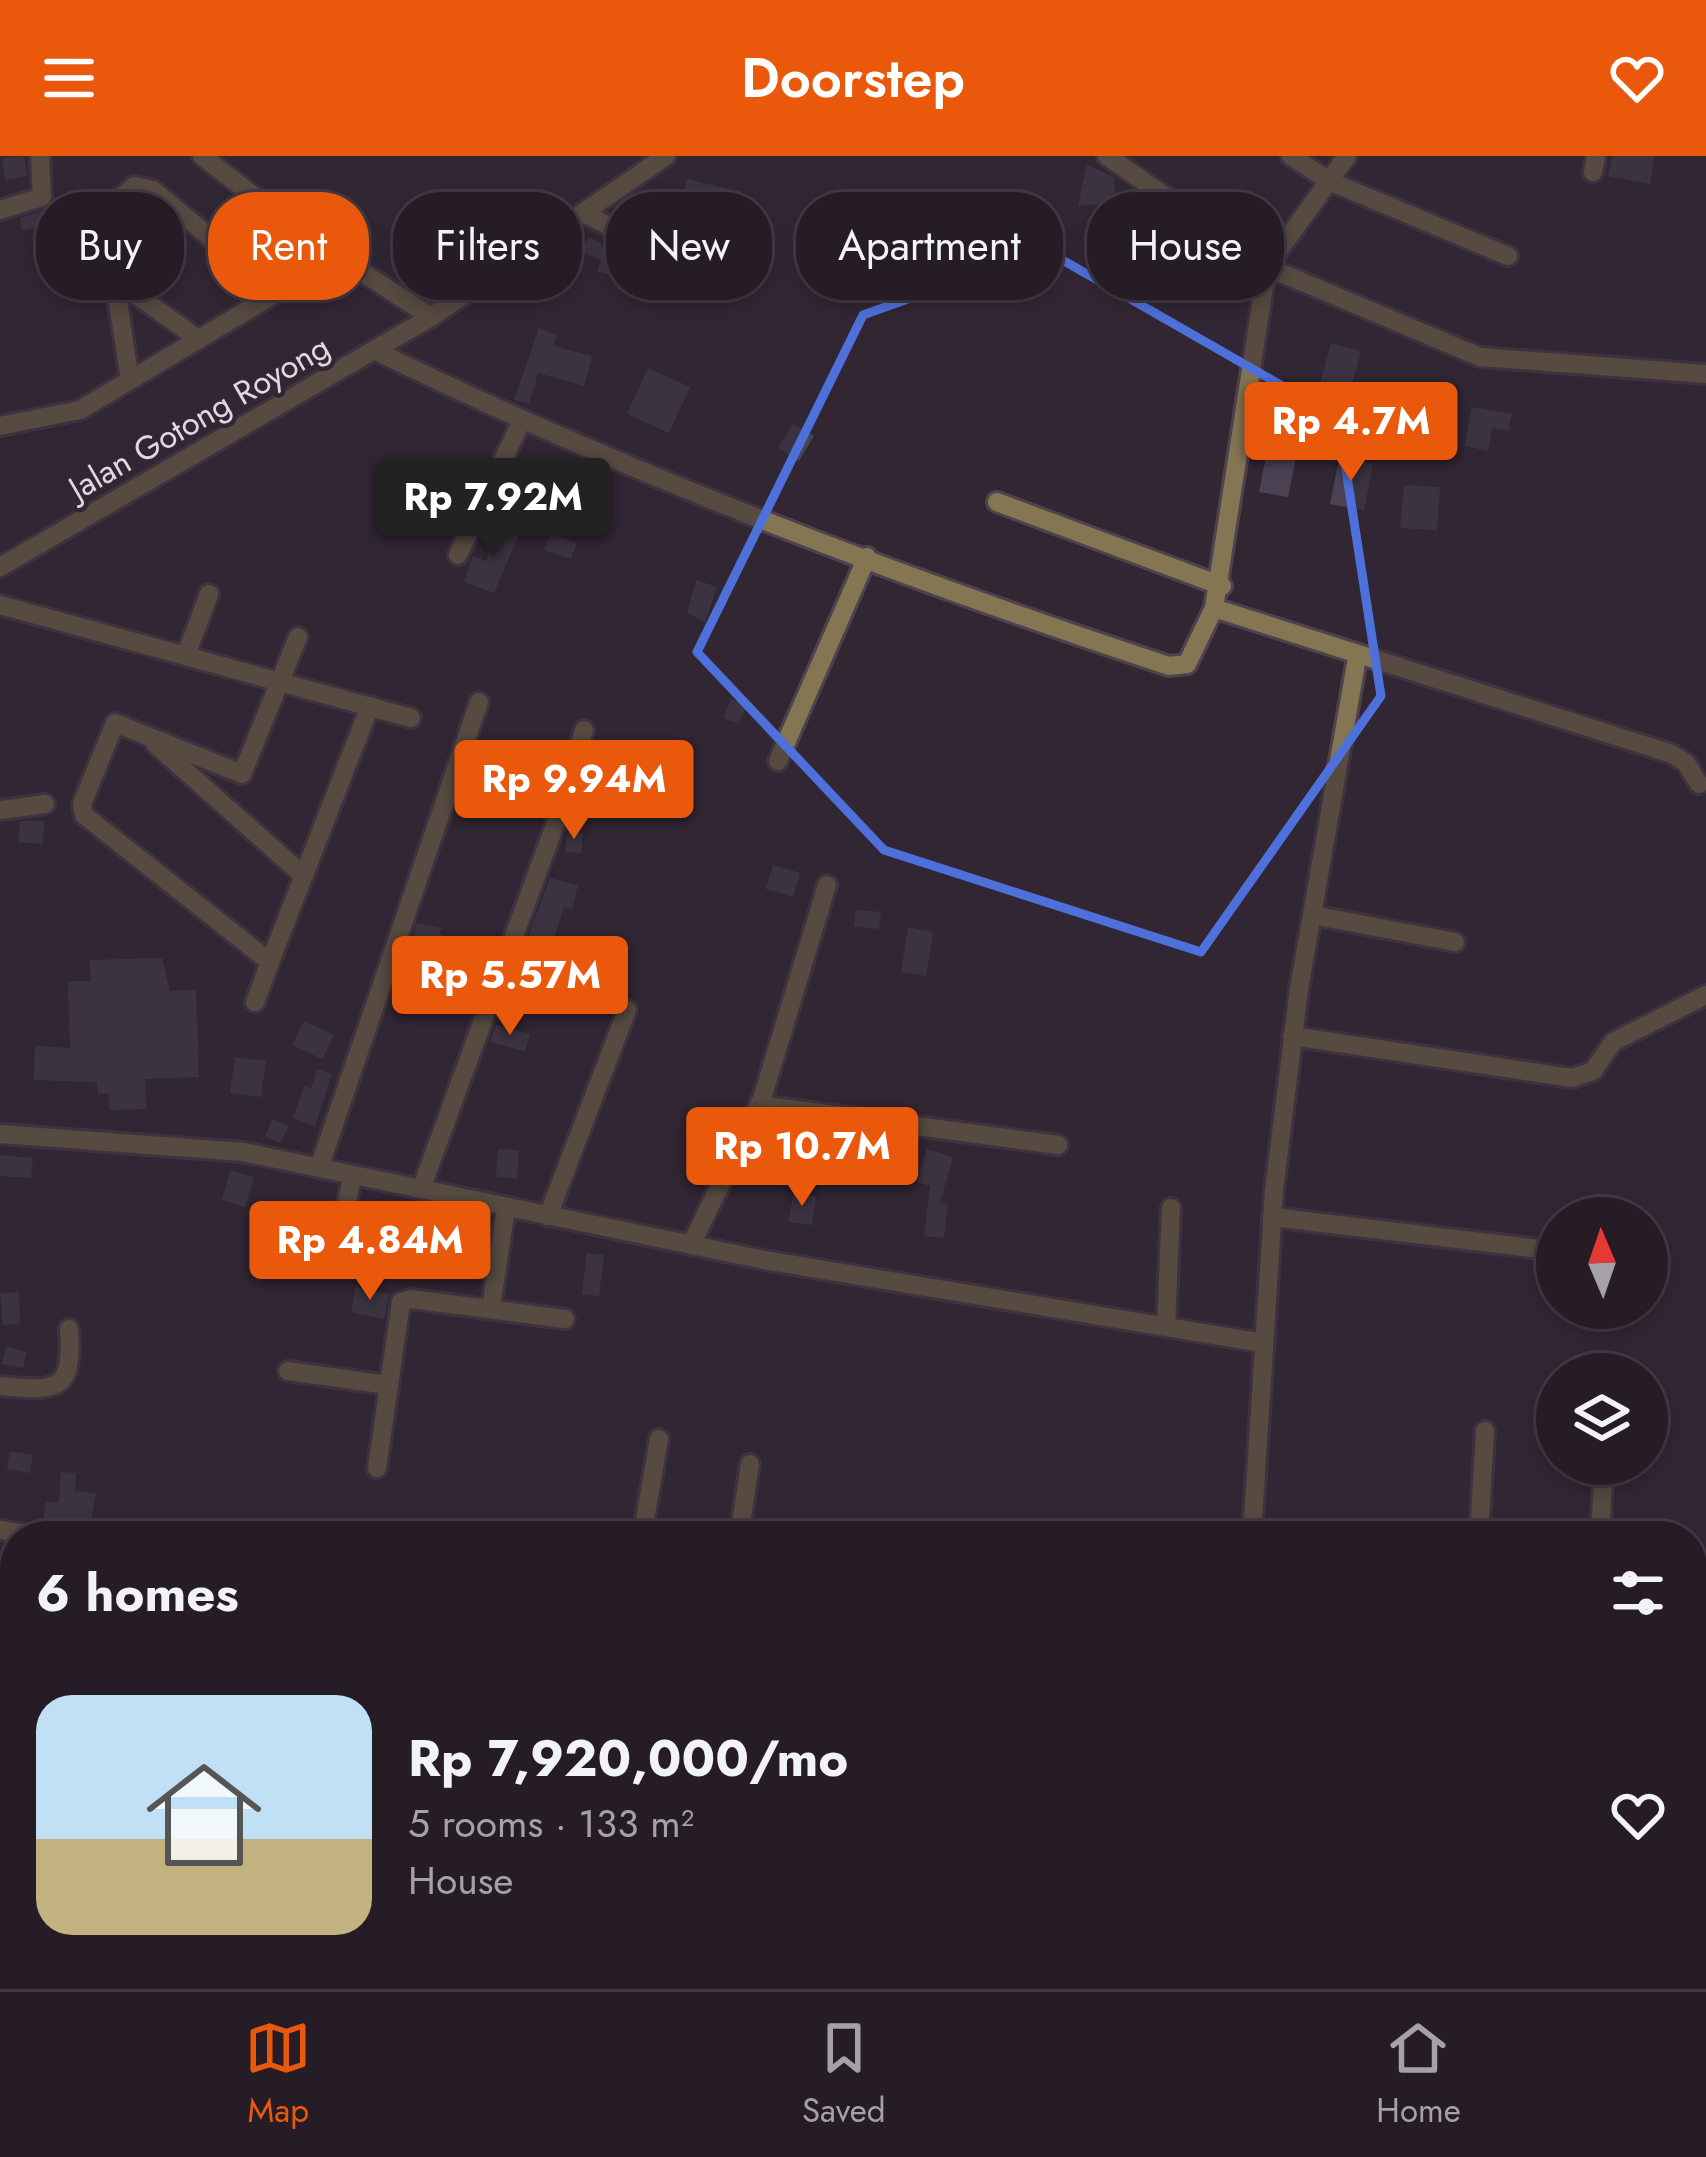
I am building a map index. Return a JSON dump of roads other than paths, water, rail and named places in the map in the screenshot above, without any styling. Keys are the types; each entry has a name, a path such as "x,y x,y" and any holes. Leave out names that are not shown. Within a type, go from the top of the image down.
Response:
{"street":[{"path":"0,210 42,197 40,156"},
{"path":"202,156 251,192"},
{"name":"Jalan Gotong Royong","path":"0,567 431,317 666,156"},
{"path":"1107,156 1159,192"},
{"path":"1291,156 1329,182 1508,256"},
{"path":"1284,244 1348,156"},
{"path":"583,213 606,224"},
{"path":"184,219 208,238"},
{"path":"1284,274 1495,362 1706,374"},
{"path":"369,276 431,317"},
{"path":"120,300 130,380"},
{"path":"144,300 198,339"},
{"path":"0,426 80,410 264,300"},
{"path":"374,350 521,422 867,557 1168,666 1187,664 1195,655 1222,586 1262,300"},
{"path":"458,555 521,422"},
{"path":"997,502 1222,586"},
{"path":"778,761 867,557"},
{"path":"186,655 208,594"},
{"path":"0,605 411,718"},
{"path":"1214,608 1357,658 1672,754 1686,763 1704,787"},
{"path":"228,809 298,637"},
{"path":"1253,1521 1272,1216 1292,1036 1357,658"},
{"path":"319,1168 479,702"},
{"path":"255,1002 370,706"},
{"path":"242,774 121,723 111,726 83,797 84,815 270,962"},
{"path":"421,1189 562,803 584,730"},
{"path":"141,731 304,876"},
{"path":"0,810 45,804"},
{"path":"691,1245 760,1105 827,885"},
{"path":"1312,916 1455,942"},
{"path":"1292,1036 1572,1078 1593,1071 1613,1042 1706,994"},
{"path":"548,1216 627,1010"},
{"path":"760,1105 1058,1145"},
{"path":"0,1134 244,1152 691,1245 1263,1342"},
{"path":"342,1230 352,1175"},
{"path":"491,1307 506,1208"},
{"path":"1166,1328 1171,1208"},
{"path":"1272,1216 1536,1248"},
{"path":"377,1468 400,1302 491,1307 566,1319"},
{"path":"0,1386 43,1389 61,1383 71,1367 69,1329"},
{"path":"288,1371 388,1385"},
{"path":"1480,1521 1485,1431"},
{"path":"645,1521 659,1438"},
{"path":"741,1521 750,1464"},
{"path":"1601,1521 1603,1485"},
{"path":"0,1640 0,1656"}]}
